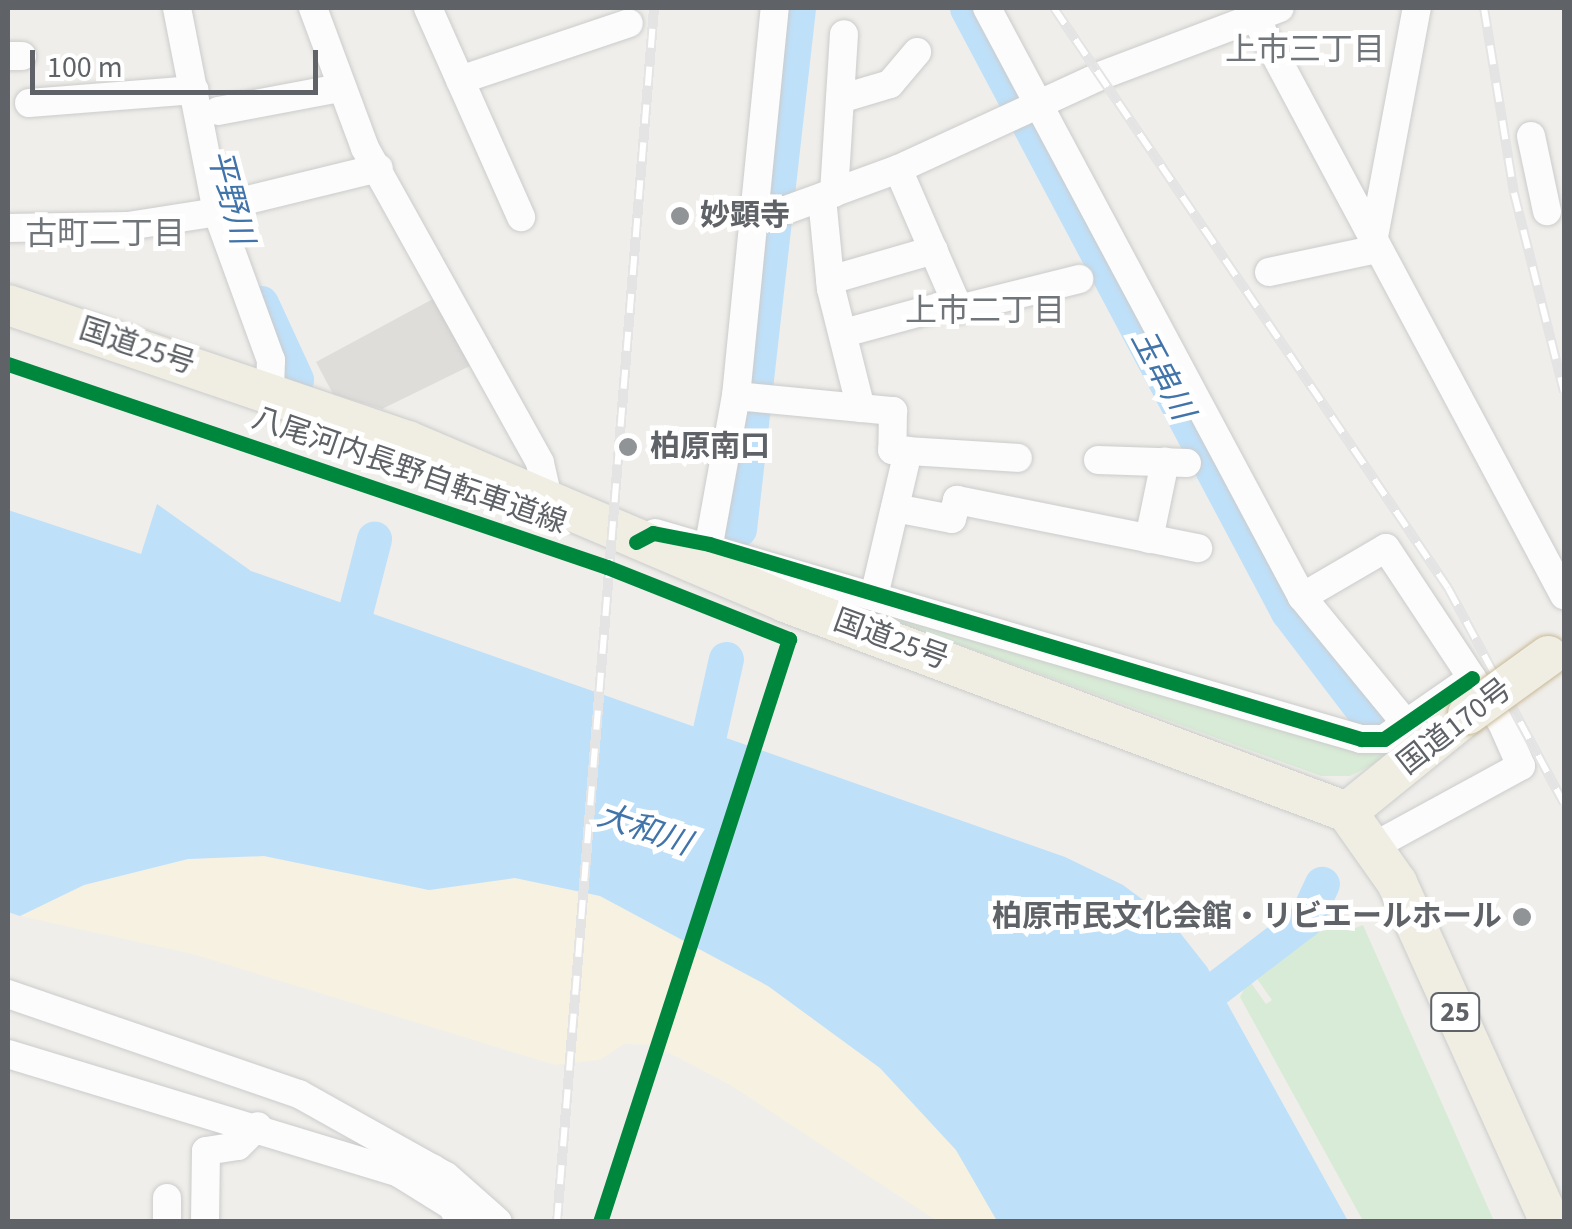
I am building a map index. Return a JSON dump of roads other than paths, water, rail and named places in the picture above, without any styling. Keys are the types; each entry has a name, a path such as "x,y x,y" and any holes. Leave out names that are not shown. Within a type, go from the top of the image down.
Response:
{"highway":[{"name":"国道25号","path":"8,305 408,441 636,542 1347,812 1376,845 1550,1222"},
{"name":"国道170号","path":"1347,812 1404,754 1470,696 1556,651"}],"street":[{"path":"177,8 224,208 271,360 270,391"},
{"path":"313,8 340,88 540,463 550,507"},
{"path":"428,8 521,216"},
{"path":"710,544 767,210 774,8"},
{"path":"987,8 1029,109 1302,597 1404,754"},
{"path":"1375,246 1416,8"},
{"path":"767,210 828,195 898,169 1262,11 1375,246 1564,595"},
{"path":"460,80 629,23"},
{"path":"844,34 828,195 830,280 861,408"},
{"path":"840,100 890,84 917,52"},
{"path":"218,111 340,88"},
{"path":"29,103 194,90"},
{"path":"1530,136 1551,195"},
{"path":"8,228 128,226 224,208 380,168"},
{"path":"898,169 959,308 1079,279"},
{"path":"1268,272 1375,246"},
{"path":"830,280 934,250"},
{"path":"844,333 957,302"},
{"path":"736,396 894,411 892,450 1018,458"},
{"path":"875,592 908,450"},
{"path":"1098,460 1176,462 1149,538"},
{"path":"895,508 952,520 957,500 1198,548"},
{"path":"636,542 652,533 710,544 1361,740 1384,740 1404,754"},
{"path":"1302,597 1386,548 1470,696 1521,766 1376,845"},
{"path":"8,994 299,1094 433,1168 498,1222"},
{"path":"8,1054 258,1126 399,1173 452,1206 460,1222"},
{"path":"206,1222 206,1152 238,1146 258,1126"},
{"path":"399,1173 433,1168"}],"water":[{"name":"大和川","path":"157,504 251,571 1065,857 1123,885 1170,920 1207,967 1348,1221 997,1221 956,1150 880,1068 768,986 600,896 515,878 429,890 264,856 188,859 84,885 20,916 8,912 8,510 141,554"}],"waterway":[{"path":"739,529 798,8"},
{"name":"玉串川","path":"967,8 1288,612 1377,729"},
{"name":"平野川","path":"261,303 296,379"},
{"name":"平野川","path":"346,648 374,539"},
{"path":"700,774 726,659"},
{"name":"玉串川","path":"1181,1015 1305,920 1322,884"}],"railway":[{"path":"557,1222 654,8"},
{"path":"1054,8 1448,588 1564,803"},
{"path":"1484,8 1514,193 1564,392"}],"place":[{"name":"妙顕寺","path":"680,216"},
{"name":"柏原南口","path":"628,447"},
{"name":"柏原市民文化会館・リビエールホール","path":"1522,917"}],"district":[{"name":"上市三丁目","path":"1305,50"},
{"name":"古町二丁目","path":"105,234"},
{"name":"上市二丁目","path":"985,311"}]}
